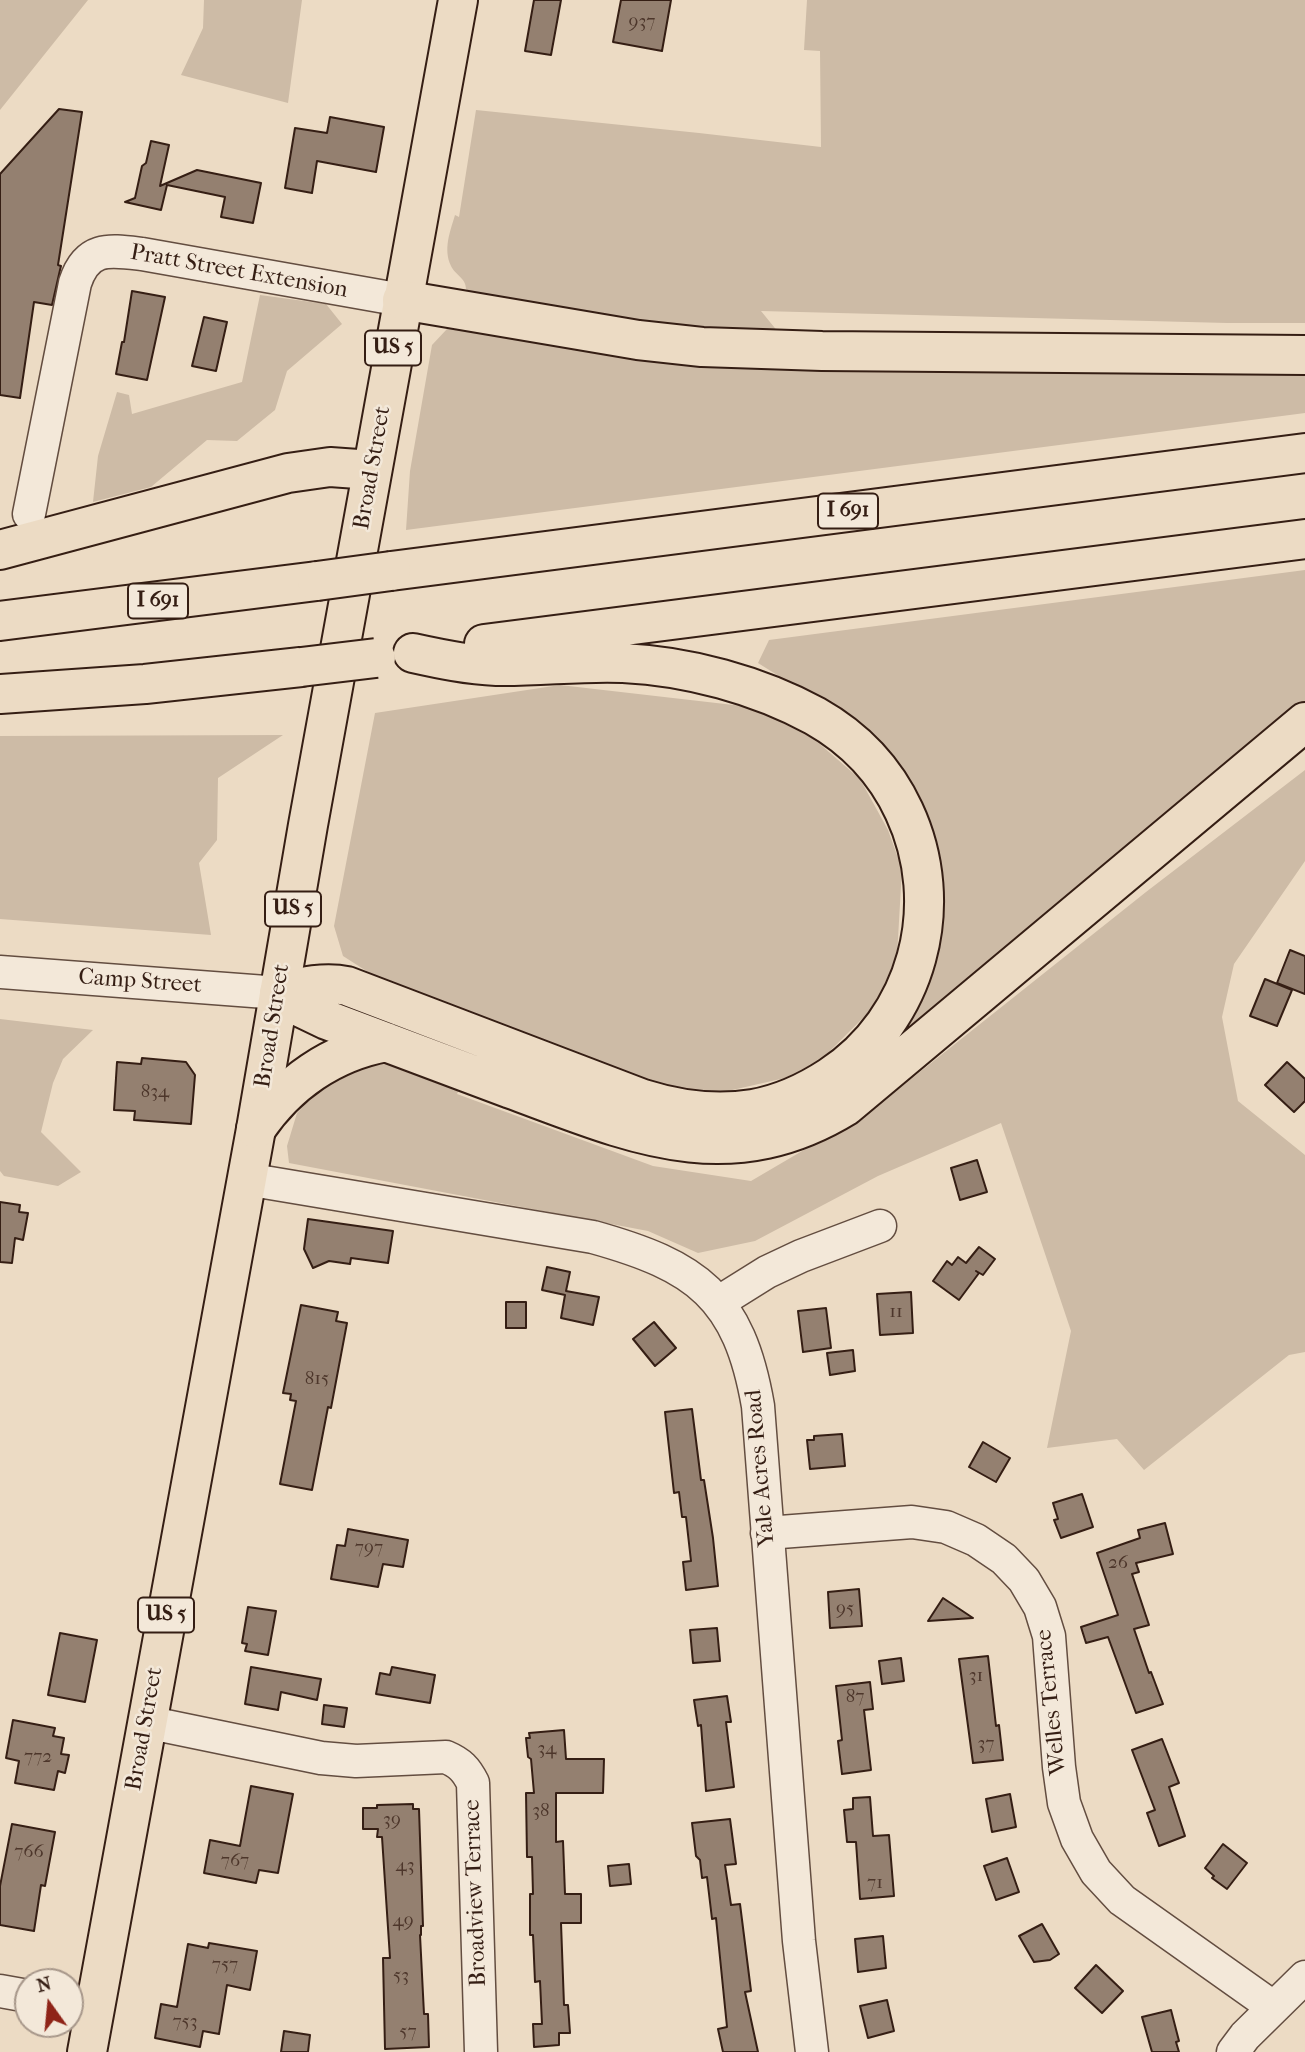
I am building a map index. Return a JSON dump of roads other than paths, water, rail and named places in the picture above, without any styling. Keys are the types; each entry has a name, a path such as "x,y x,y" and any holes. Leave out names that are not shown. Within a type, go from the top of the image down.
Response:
{"main road":[{"name":"Broad Street","path":"84,2000 146,1723 256,1129 299,872 458,0"},
{"path":"402,300 649,341 713,348 1305,355"},
{"name":"I 691","path":"0,621 1305,453"},
{"path":"0,550 288,473 315,468 372,470"},
{"path":"0,694 134,685 301,667 1305,539"},
{"path":"279,993 320,984 347,986 643,1099 683,1109 725,1112 755,1109 782,1101 810,1089 837,1072 860,1053 880,1030 911,977 920,944 925,908 923,873 915,839 901,805 882,774 860,748 832,727 763,693 673,668 608,663 484,665 394,655"},
{"path":"279,993 320,1017 596,1120 657,1138 696,1144 731,1144 768,1139 823,1119 852,1101 1305,722"},
{"path":"256,1129 284,1096 319,1067 349,1051 386,1042"},
{"name":"Broad Street","path":"84,2016 87,2052"}],"street":[{"name":"Pratt Street Extension","path":"29,514 75,283 80,270 90,257 111,251 142,254 402,300"},
{"name":"Camp Street","path":"0,972 279,993"},
{"name":"Yale Acres Road","path":"246,1179 593,1237 635,1248 670,1263 698,1282 719,1302 739,1336 752,1371 758,1406 799,1941 812,2052"},
{"path":"719,1302 767,1272 801,1255 880,1226"},
{"name":"Welles Terrace","path":"767,1533 912,1522 946,1527 976,1540 1004,1559 1024,1580 1040,1607 1049,1636 1059,1767 1064,1803 1076,1839 1096,1872 1122,1900 1273,2007"},
{"name":"Broadview Terrace","path":"146,1723 321,1758 446,1758 459,1763 467,1771 472,1783 481,2052"},
{"path":"1233,2052 1273,2007 1305,1978"}]}
